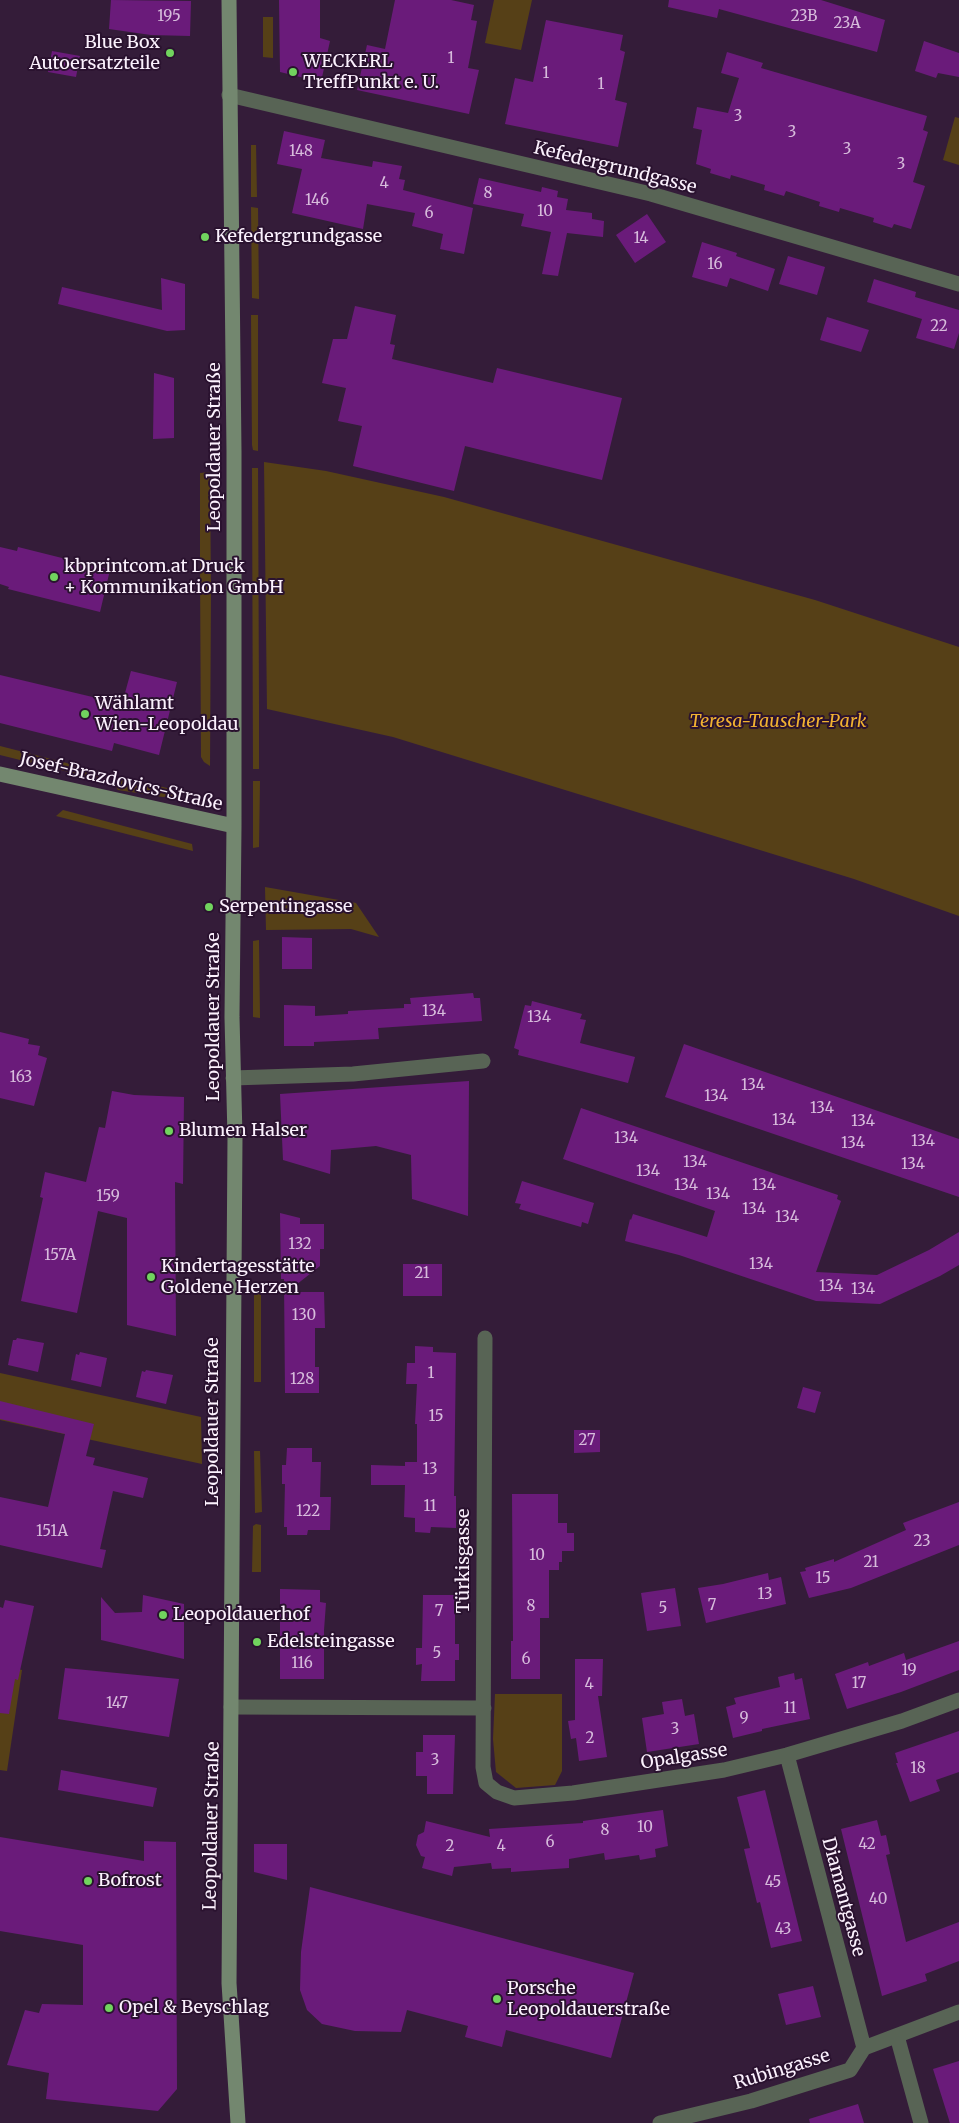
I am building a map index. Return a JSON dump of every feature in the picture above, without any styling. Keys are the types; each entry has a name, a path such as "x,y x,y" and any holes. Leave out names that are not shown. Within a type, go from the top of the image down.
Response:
{"main road":[{"name":"Leopoldauer Straße","path":"228,0 234,460 233,1078 235,1137 229,1983 238,2123"},
{"name":"Josef-Brazdovics-Straße","path":"0,774 234,826"}],"street":[{"name":"Kefedergrundgasse","path":"229,95 651,194 959,284"},
{"path":"233,1078 353,1074 482,1061"},
{"name":"Türkisgasse","path":"484,1338 484,1708"},
{"name":"Opalgasse","path":"484,1708 483,1767 486,1783 497,1792 514,1798 573,1793 724,1770 787,1755 902,1722 959,1700"},
{"path":"231,1706 484,1708"},
{"name":"Diamantgasse","path":"787,1755 864,2048"},
{"path":"864,2048 959,2012"},
{"path":"897,2036 921,2123"},
{"name":"Rubingasse","path":"660,2123 750,2101 850,2070 864,2048"}],"green space":[{"path":"494,0 532,0 521,50 485,43"},
{"path":"263,17 273,17 273,58 263,57"},
{"path":"955,117 959,118 959,165 943,160"},
{"path":"251,145 256,145 257,197 251,197"},
{"path":"251,207 258,208 259,299 252,298"},
{"path":"251,315 258,315 258,451 253,450 252,445"},
{"name":"Teresa-Tauscher-Park","path":"264,462 326,471 444,497 815,600 959,647 959,916 854,879 393,737 267,709"},
{"path":"252,468 258,468 259,769 253,769"},
{"path":"210,472 210,766 201,757 200,473"},
{"path":"0,746 106,773 105,781 0,755"},
{"path":"119,776 179,791 182,795 163,797 118,790 116,787"},
{"path":"253,781 260,781 259,847 253,848"},
{"path":"63,810 192,844 193,851 56,816"},
{"path":"265,887 356,903 379,937 351,929 266,930"},
{"path":"259,940 260,1018 253,1017 253,941"},
{"path":"254,1291 261,1291 261,1382 254,1382"},
{"path":"0,1373 201,1417 202,1464 0,1420"},
{"path":"254,1451 260,1451 262,1512 255,1513"},
{"path":"256,1524 261,1525 261,1572 252,1572 253,1526"},
{"path":"0,1665 22,1670 7,1771 0,1770"},
{"path":"495,1694 562,1694 562,1771 555,1785 516,1788 496,1772 493,1739"}],"building":[{"path":"111,0 191,1 190,36 151,35 109,29"},
{"path":"279,0 320,0 320,38 330,41 321,82 280,72"},
{"path":"395,0 451,0 474,5 471,20 477,21 468,68 479,70 469,114 357,90 367,45 385,49"},
{"path":"669,0 821,0 885,20 877,52 719,9 717,18 668,7"},
{"path":"546,20 623,35 620,50 625,52 615,100 627,103 618,147 505,124 515,78 533,82"},
{"path":"924,41 959,53 959,77 938,73 936,78 915,71"},
{"path":"52,51 80,56 76,77 48,72"},
{"path":"727,52 763,63 761,68 927,116 923,130 928,132 913,182 925,186 911,229 894,224 892,228 873,222 874,218 840,208 839,212 819,206 820,202 786,191 784,196 764,190 765,185 731,175 730,179 710,173 711,169 696,164 702,130 693,128 697,107 728,113 739,78 721,73"},
{"path":"284,131 325,140 321,158 372,167 373,161 402,166 399,179 405,180 403,190 473,208 464,254 440,249 443,234 412,226 415,213 367,204 363,229 292,213 302,169 277,164"},
{"path":"479,178 541,192 542,187 558,191 557,197 568,199 566,210 592,213 592,219 604,221 603,237 567,233 558,276 542,274 551,232 521,226 524,214 473,204"},
{"path":"647,214 666,242 635,263 616,235"},
{"path":"702,242 737,253 736,256 775,269 768,291 730,278 727,287 692,277"},
{"path":"788,256 825,267 817,295 779,284"},
{"path":"161,278 185,284 185,330 167,331 58,304 62,287 162,310"},
{"path":"874,279 916,292 915,297 959,310 959,333 954,349 916,338 922,319 867,302"},
{"path":"355,306 396,315 390,344 395,345 392,359 493,383 497,368 622,398 602,480 465,446 454,491 353,466 362,426 338,421 346,388 322,383 333,339 347,339"},
{"path":"827,317 869,330 861,352 820,340"},
{"path":"154,373 174,378 174,438 153,439"},
{"name":"kbprintcom.at Druck + Kommunikation GmbH","path":"0,547 17,551 18,547 110,570 100,612 8,589 9,587 0,584"},
{"name":"Wählamt Wien-Leopoldau","path":"131,671 177,682 159,755 114,743 112,751 0,723 0,675 122,704"},
{"path":"282,937 312,938 312,969 282,969"},
{"path":"473,993 474,998 480,998 482,1021 378,1028 379,1039 314,1042 314,1046 284,1046 284,1005 315,1006 315,1016 348,1014 348,1011 404,1008 404,1004 411,1004 410,998"},
{"path":"532,1001 582,1014 580,1019 586,1020 580,1043 635,1057 628,1083 518,1055 519,1050 514,1048 525,1005 531,1006"},
{"path":"0,1032 29,1039 28,1044 40,1046 38,1055 47,1058 34,1106 0,1098"},
{"path":"684,1044 959,1139 959,1197 665,1097"},
{"path":"469,1081 468,1216 412,1199 411,1155 376,1146 331,1150 330,1174 283,1160 280,1094"},
{"path":"112,1091 134,1095 184,1097 183,1184 175,1182 176,1336 127,1325 127,1218 98,1211 77,1313 21,1301 43,1198 40,1197 45,1172 86,1182 99,1127 105,1128"},
{"path":"581,1108 838,1195 837,1199 841,1201 816,1272 877,1275 929,1250 959,1232 959,1265 880,1304 816,1301 679,1255 625,1241 633,1214 707,1237 715,1211 563,1159"},
{"path":"522,1181 594,1203 588,1224 582,1222 581,1227 519,1209 521,1204 515,1203"},
{"path":"280,1213 300,1218 300,1224 324,1224 324,1249 320,1249 320,1266 287,1292 324,1292 325,1328 315,1328 315,1367 319,1367 319,1393 285,1393 284,1279 281,1279"},
{"path":"403,1264 442,1264 442,1296 403,1296"},
{"path":"17,1338 44,1343 38,1372 8,1365 13,1340"},
{"path":"415,1346 433,1347 433,1352 456,1353 454,1496 456,1496 456,1528 431,1527 430,1533 415,1532 415,1518 404,1517 405,1485 371,1485 371,1465 405,1466 405,1462 417,1462 417,1424 415,1424 417,1384 406,1384 407,1363 415,1363"},
{"path":"80,1352 107,1358 101,1387 71,1380 76,1354 79,1355"},
{"path":"146,1370 173,1375 166,1404 136,1397 142,1371 145,1372"},
{"path":"803,1387 821,1392 815,1413 797,1408"},
{"path":"0,1401 94,1424 86,1456 95,1458 93,1465 148,1478 143,1498 113,1491 100,1549 106,1550 102,1568 0,1545 0,1497 48,1507 65,1434 0,1419"},
{"path":"574,1430 600,1430 600,1452 574,1453"},
{"path":"287,1448 312,1448 312,1462 321,1462 320,1497 331,1497 330,1530 308,1530 307,1535 287,1535 287,1527 284,1527 285,1484 282,1484 282,1465 286,1465"},
{"path":"512,1494 558,1494 558,1523 567,1523 567,1533 574,1533 574,1551 562,1551 562,1562 559,1562 559,1570 549,1570 549,1618 540,1618 540,1679 511,1679 511,1641 513,1641"},
{"path":"959,1502 959,1545 851,1588 809,1598 800,1572 806,1571 805,1568 834,1559 834,1562 906,1530 903,1523"},
{"path":"768,1573 769,1580 781,1577 786,1604 706,1623 698,1588"},
{"path":"675,1588 681,1626 647,1631 641,1593"},
{"path":"280,1589 320,1590 320,1602 326,1603 324,1679 280,1679"},
{"name":"Leopoldauerhof","path":"143,1595 184,1604 184,1659 101,1640 101,1597 115,1613 142,1612"},
{"path":"423,1595 455,1595 455,1644 459,1644 459,1660 455,1660 455,1681 421,1681 422,1664 416,1665 416,1648 422,1648"},
{"path":"5,1600 34,1606 18,1680 15,1679 9,1714 0,1713 0,1607 3,1608"},
{"path":"959,1641 959,1670 901,1692 847,1709 835,1674 868,1662 869,1666 904,1653 906,1660"},
{"path":"575,1659 603,1659 602,1696 598,1696 607,1757 579,1761 576,1738 571,1739 568,1721 575,1720"},
{"path":"65,1668 179,1679 169,1737 58,1719"},
{"path":"794,1673 795,1680 802,1678 810,1719 762,1729 762,1731 733,1738 726,1707 736,1704 734,1698 780,1687 778,1677"},
{"path":"682,1699 685,1716 694,1714 699,1744 647,1752 642,1718 664,1714 662,1702"},
{"path":"959,1731 959,1772 936,1780 940,1791 910,1802 896,1763 898,1763 895,1753"},
{"path":"423,1735 455,1735 453,1794 427,1794 427,1776 416,1776 416,1752 423,1752"},
{"path":"61,1770 157,1788 153,1807 58,1790"},
{"path":"765,1790 802,1941 771,1948 760,1902 757,1903 744,1849 750,1848 737,1797"},
{"path":"663,1810 668,1846 655,1849 656,1857 640,1860 639,1855 605,1860 604,1853 569,1859 569,1868 511,1872 511,1868 492,1869 491,1863 454,1867 452,1876 422,1868 425,1857 421,1856 416,1845 418,1835 424,1832 426,1821 490,1837 489,1829 583,1823 583,1821"},
{"path":"877,1820 881,1836 886,1835 890,1854 886,1855 906,1942 959,1922 959,1961 925,1974 927,1981 882,1996 841,1829"},
{"name":"Opel & Beyschlag","path":"0,1837 144,1861 144,1841 176,1842 177,2089 158,2111 46,2099 49,2073 7,2065 25,2010 39,2013 42,2004 83,2005 83,1945 0,1931"},
{"path":"254,1844 287,1844 287,1880 254,1872"},
{"path":"310,1887 634,1973 611,2058 506,2030 502,2047 465,2037 468,2026 407,2010 401,2032 355,2031 322,2024 307,2010 300,1990 301,1952"},
{"path":"813,1986 821,2017 786,2025 778,1994"},
{"path":"959,2061 959,2123 950,2123 933,2069"},
{"path":"858,2104 864,2123 810,2123 809,2119"}],"place":[{"name":"Blue Box Autoersatzteile","path":"170,53"},
{"name":"WECKERL TreffPunkt e. U.","path":"293,72"},
{"name":"Kefedergrundgasse","path":"205,237"},
{"name":"kbprintcom.at Druck + Kommunikation GmbH","path":"54,577"},
{"name":"Wählamt Wien-Leopoldau","path":"85,714"},
{"name":"Serpentingasse","path":"209,907"},
{"name":"Blumen Halser","path":"169,1131"},
{"name":"Kindertagesstätte Goldene Herzen","path":"151,1277"},
{"name":"Leopoldauerhof","path":"163,1615"},
{"name":"Edelsteingasse","path":"257,1642"},
{"name":"Bofrost","path":"88,1881"},
{"name":"Porsche Leopoldauerstraße","path":"497,1999"},
{"name":"Opel & Beyschlag","path":"109,2008"}]}
